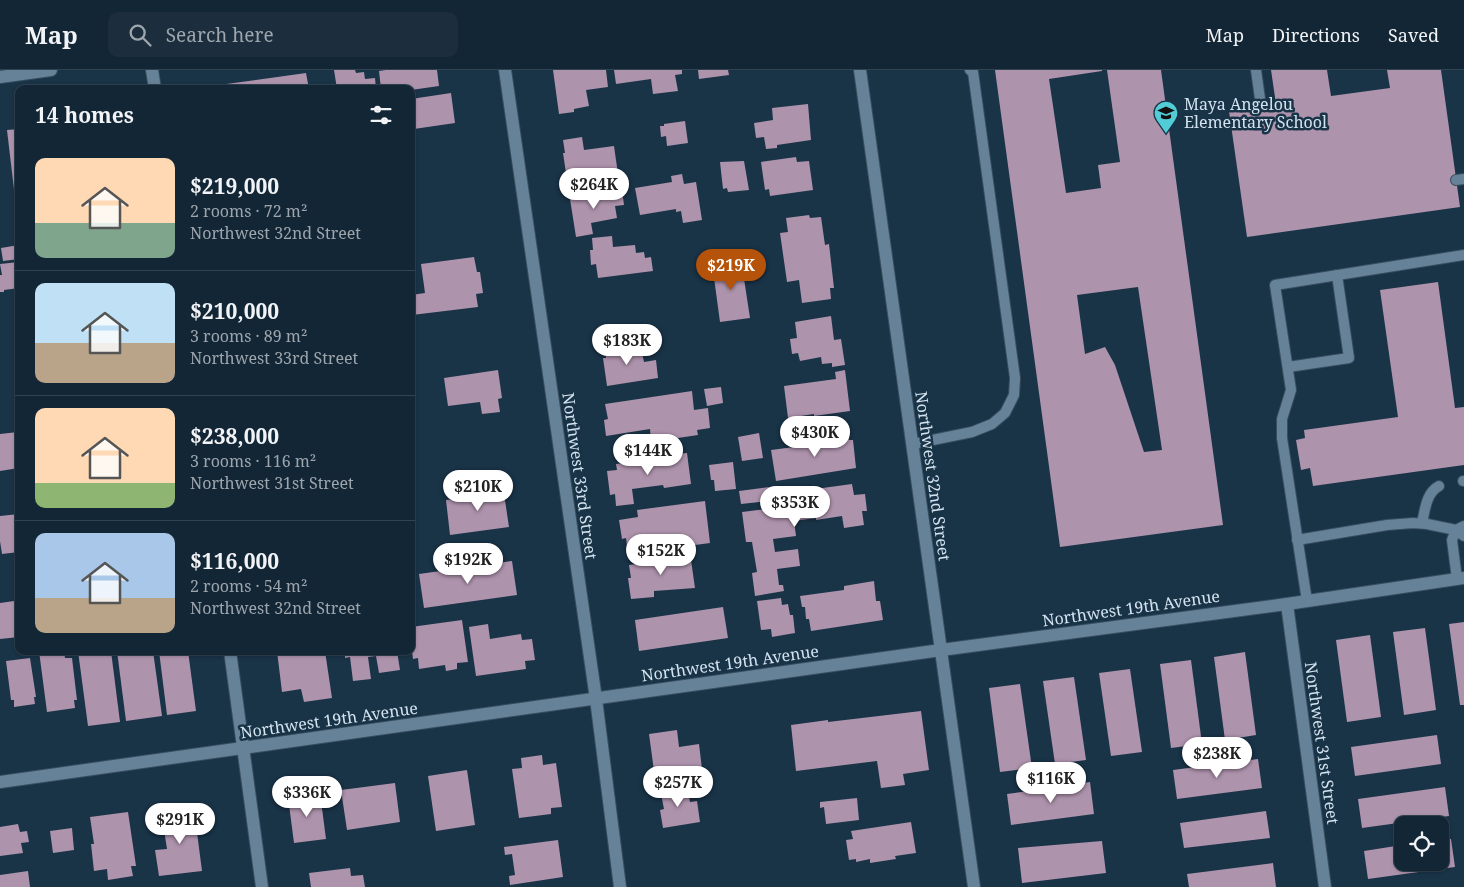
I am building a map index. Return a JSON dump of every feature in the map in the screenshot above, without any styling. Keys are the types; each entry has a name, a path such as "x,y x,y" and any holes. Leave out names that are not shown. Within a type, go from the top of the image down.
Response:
{"street":[{"path":"0,77 51,70"},
{"path":"152,70 154,85"},
{"name":"Northwest 33rd Street","path":"505,70 596,699 620,887"},
{"name":"Northwest 32nd Street","path":"860,70 974,887"},
{"name":"Northwest 19th Avenue","path":"0,782 1460,579"},
{"name":"Northwest 31st Street","path":"1287,604 1325,887"},
{"path":"230,655 262,887"}],"lane":[{"path":"913,444 972,432 992,424 1005,413 1014,395 1015,378 973,72 970,70"},
{"path":"1256,70 1261,106"},
{"path":"1307,601 1282,438 1282,419 1291,390 1276,285 1464,255"},
{"path":"1288,367 1349,358 1337,275"},
{"path":"1422,523 1430,494 1434,488 1440,486"},
{"path":"1297,540 1387,525 1422,523 1461,531"},
{"path":"1460,579 1452,540 1461,531"}],"building":[{"path":"334,70 355,70 356,73 364,72 365,79 375,78 376,85 336,85"},
{"path":"437,70 439,86 415,89 415,85 381,85 379,71"},
{"path":"553,70 606,70 608,87 586,90 589,106 574,109 574,112 559,114"},
{"path":"614,70 682,70 682,74 675,75 678,91 653,94 651,79 616,84"},
{"path":"698,70 728,70 729,75 699,79"},
{"path":"995,70 1102,70 1049,79 1066,193 1101,188 1098,165 1120,162 1107,70 1161,70 1223,525 1060,547","holes":["1138,287 1162,450 1144,452 1115,365 1105,347 1085,354 1077,295"]},
{"path":"1271,70 1327,70 1331,96 1390,88 1387,70 1441,70 1460,207 1247,237 1229,111 1276,104"},
{"path":"306,73 308,85 219,85"},
{"path":"451,93 455,123 415,129 415,98"},
{"path":"808,104 811,140 777,145 777,148 766,149 764,137 756,138 754,123 773,120 772,108"},
{"path":"685,121 688,143 667,146 666,136 661,137 660,126"},
{"path":"15,129 15,198 7,130"},
{"path":"582,137 584,150 614,146 618,174 577,180 576,172 566,173 563,140"},
{"path":"796,157 797,162 809,161 813,190 770,196 769,189 765,190 761,162"},
{"path":"744,161 749,190 728,192 727,188 723,189 720,162"},
{"path":"682,174 684,184 696,182 702,220 683,223 681,211 676,212 676,209 640,215 635,188 672,182 671,176"},
{"path":"622,190 624,205 615,206 617,218 591,223 593,234 576,237 570,199"},
{"path":"809,215 810,218 821,217 825,245 829,244 834,288 830,288 831,299 802,303 799,280 787,282 780,233 788,232 786,218"},
{"path":"612,236 613,247 635,245 636,253 644,252 645,258 651,257 653,271 598,278 596,264 591,265 590,250 593,250 592,238"},
{"path":"15,246 15,260 3,261 1,248"},
{"path":"474,257 477,272 480,272 483,293 476,294 478,307 415,315 415,294 425,293 421,264"},
{"path":"741,259 750,318 720,322 712,263"},
{"path":"15,262 15,289 0,292 0,275 2,275 0,264"},
{"path":"1438,282 1455,408 1464,407 1464,465 1313,486 1310,468 1301,470 1296,440 1305,438 1304,430 1398,417 1380,290"},
{"path":"831,316 834,340 841,339 845,365 832,367 832,363 822,364 821,357 800,361 798,353 792,354 790,339 797,338 795,322"},
{"path":"624,343 625,355 642,352 644,362 656,360 658,378 607,386 603,358 606,358 605,346"},
{"path":"498,370 502,398 498,399 500,412 482,414 480,402 448,406 444,378"},
{"path":"845,370 850,411 788,418 784,386 836,379 835,372"},
{"path":"721,387 723,403 707,406 704,389"},
{"path":"692,391 694,410 708,408 710,428 697,430 698,435 651,442 650,429 606,436 604,420 608,419 605,404"},
{"path":"847,425 849,440 853,440 856,468 776,481 771,450 840,441 838,427"},
{"path":"15,432 15,469 0,471 0,434"},
{"path":"759,433 763,458 742,461 738,437"},
{"path":"687,453 691,484 664,488 663,485 632,489 634,504 616,506 615,494 610,495 607,471 617,470 616,464"},
{"path":"733,462 736,489 715,491 709,465"},
{"path":"852,484 854,495 865,494 867,511 862,511 864,525 844,528 842,516 794,521 796,536 773,539 775,552 798,549 800,566 777,569 779,585 783,585 784,591 755,596 752,573 757,572 752,542 746,542 742,512 788,506 786,493"},
{"path":"777,486 779,500 741,504 739,491"},
{"path":"503,487 509,527 450,535 446,500 461,498 460,493"},
{"path":"705,501 710,543 628,554 626,538 622,539 619,520 638,517 637,510"},
{"path":"15,514 15,552 2,554 0,516"},
{"path":"690,553 695,588 654,591 654,597 631,599 628,578 631,578 629,565 668,560 668,556"},
{"path":"512,561 517,595 424,608 419,574"},
{"path":"874,581 876,601 880,601 883,620 811,631 809,619 806,619 805,607 802,607 800,596 844,590 844,586"},
{"path":"781,598 782,605 788,604 790,615 793,615 795,633 772,637 771,629 761,630 757,601"},
{"path":"14,601 15,637 0,639 0,603"},
{"path":"723,607 728,638 639,651 635,620"},
{"path":"462,620 468,662 457,663 457,669 446,671 445,665 419,669 418,658 413,659 412,655 415,655 415,626"},
{"path":"1464,622 1464,705 1460,705 1449,624"},
{"path":"488,624 490,639 521,634 522,640 532,639 535,660 525,661 526,669 476,676 469,627"},
{"path":"1425,628 1436,710 1404,715 1393,632"},
{"path":"1370,635 1381,717 1347,722 1336,640"},
{"path":"1245,652 1256,735 1225,740 1214,657"},
{"path":"40,655 65,655 65,658 72,658 77,700 74,700 75,708 47,712"},
{"path":"79,655 112,655 120,722 88,726"},
{"path":"118,655 154,655 162,716 126,721"},
{"path":"160,655 189,655 196,711 167,715"},
{"path":"277,655 326,655 332,698 304,702 301,689 282,692"},
{"path":"345,655 398,655 400,670 379,673 376,656 368,657 371,679 353,681 350,657 345,658"},
{"path":"30,658 36,697 34,697 35,704 14,707 14,700 11,700 6,661"},
{"path":"1191,660 1202,744 1171,748 1160,664"},
{"path":"1130,669 1142,752 1111,756 1099,673"},
{"path":"1074,677 1086,760 1055,764 1043,681"},
{"path":"1020,684 1032,768 1000,772 989,688"},
{"path":"921,711 929,770 903,774 905,785 881,788 877,761 796,771 791,725"},
{"path":"677,730 679,747 699,744 702,769 677,772 677,768 654,771 649,734"},
{"path":"1437,735 1441,764 1355,776 1351,747"},
{"path":"542,755 543,765 556,763 562,807 551,808 551,814 519,818 512,769 522,768 521,758"},
{"path":"1258,759 1262,788 1177,799 1173,770"},
{"path":"467,770 475,825 436,831 428,776"},
{"path":"1090,782 1094,814 1011,825 1007,794"},
{"path":"395,783 400,822 347,830 341,790"},
{"path":"687,786 690,802 697,801 700,822 663,828 660,810 664,809 660,789"},
{"path":"1445,787 1449,816 1394,816 1394,824 1362,828 1358,799"},
{"path":"320,793 326,839 294,843 288,797"},
{"path":"857,798 859,820 826,824 824,807 820,808 820,802"},
{"path":"194,809 202,871 159,876 155,850 167,849 162,817 176,815 175,812"},
{"path":"1266,811 1270,838 1184,848 1180,823"},
{"path":"128,812 136,866 131,866 133,876 108,880 107,869 94,871 91,844 94,844 90,817"},
{"path":"911,822 916,853 895,856 896,859 870,863 870,859 856,862 856,859 849,860 846,840 853,839 851,831"},
{"path":"18,824 20,832 27,831 29,842 21,843 23,853 0,856 0,827"},
{"path":"72,828 74,850 53,853 50,831"},
{"path":"1449,839 1451,839 1455,867 1449,868"},
{"path":"558,840 563,877 510,885 509,876 515,875 512,854 505,855 504,847"},
{"path":"1102,841 1106,873 1022,883 1018,848"},
{"path":"1394,846 1394,871 1426,871 1368,879 1364,851"},
{"path":"1273,863 1276,887 1189,887 1187,874"},
{"path":"350,868 351,876 363,875 365,887 311,887 309,873"},
{"path":"28,871 30,887 0,887 0,875"}],"place":[{"name":"Maya Angelou Elementary School","path":"1166,134"}]}
